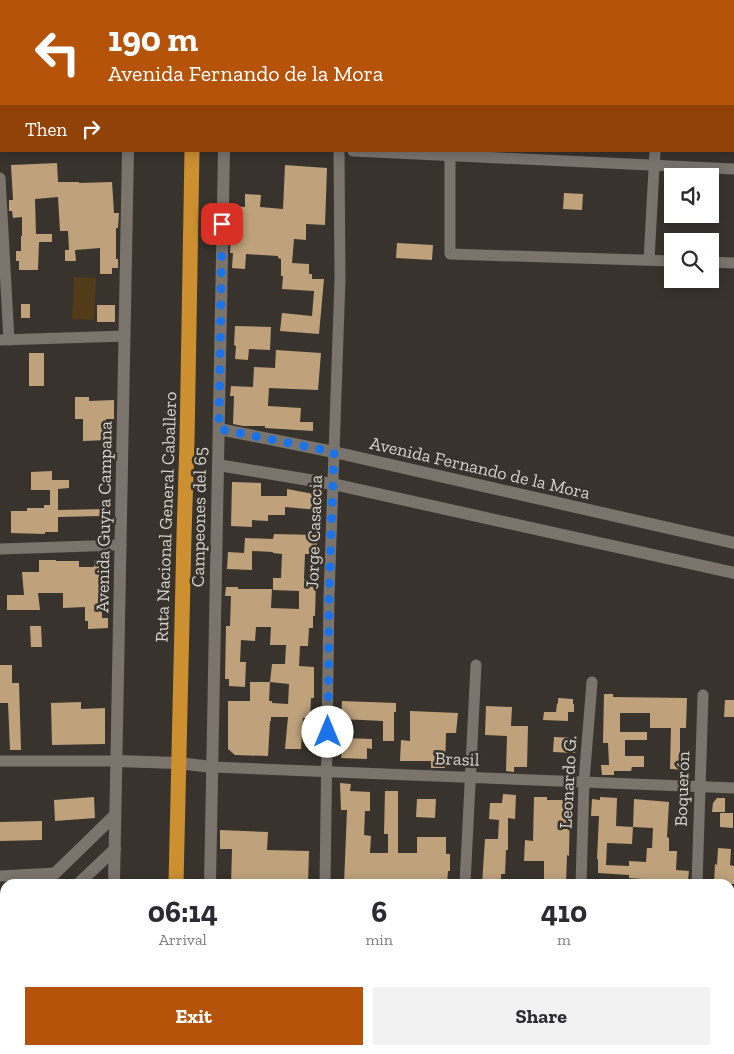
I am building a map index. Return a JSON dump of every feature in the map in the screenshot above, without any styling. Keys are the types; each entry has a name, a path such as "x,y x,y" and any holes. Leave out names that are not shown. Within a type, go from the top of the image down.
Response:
{"highway":[{"name":"Ruta Nacional General Caballero","path":"176,879 192,152"}],"street":[{"name":"Avenida Guyra Campana","path":"114,879 128,152"},
{"name":"Campeones del 65","path":"210,879 224,152"},
{"name":"Jorge Casaccia","path":"325,879 329,598 340,279 339,152"},
{"path":"385,152 734,169"},
{"path":"649,260 654,152"},
{"path":"450,154 450,254 664,261"},
{"path":"0,178 4,340 125,336"},
{"path":"719,262 734,263"},
{"name":"Avenida Fernando de la Mora","path":"219,429 334,452 734,543"},
{"path":"218,465 333,484 734,573"},
{"path":"0,549 121,545"},
{"path":"465,879 476,665"},
{"name":"Leonardo G.","path":"581,879 584,781 592,682"},
{"name":"Boquerón","path":"697,879 702,695"},
{"path":"0,761 116,761"},
{"name":"Brasil","path":"116,761 212,767 734,788"},
{"path":"49,879 115,816"},
{"path":"83,879 115,849"},
{"path":"0,876 55,873"},
{"path":"0,926 0,936"}],"shaded area":[{"path":"74,277 96,278 94,320 72,319"}],"building":[{"path":"57,163 58,182 112,182 114,213 119,213 118,228 116,228 116,259 118,259 118,268 112,268 112,274 100,274 100,248 75,250 76,261 65,261 65,250 69,250 68,231 60,231 58,197 35,199 36,234 52,234 52,242 39,242 38,270 19,270 19,261 16,261 16,251 21,251 22,217 13,218 12,211 9,211 9,200 13,200 11,165"},
{"path":"285,165 327,168 325,225 306,224 306,240 294,239 292,263 309,264 309,274 312,274 312,279 324,279 319,334 280,331 282,313 312,316 314,291 282,289 281,259 278,256 246,254 245,269 232,268 233,253 230,253 233,206 245,207 245,194 261,195 260,207 283,209"},
{"path":"564,193 583,194 582,210 563,209"},
{"path":"397,243 433,245 432,260 396,258"},
{"path":"21,304 30,304 30,318 21,318"},
{"path":"97,305 115,305 115,322 97,322"},
{"path":"235,326 271,327 270,350 249,349 248,360 235,359"},
{"path":"276,350 321,353 318,390 269,388 268,406 301,408 300,422 313,422 313,431 233,424 234,396 230,396 231,386 253,387 254,367 275,368"},
{"path":"29,353 44,353 44,386 29,386"},
{"path":"75,397 89,397 89,401 114,400 114,419 106,419 107,440 83,441 83,419 75,419"},
{"path":"52,471 52,480 69,480 69,488 58,489 58,510 107,509 109,529 100,529 100,516 58,517 58,532 45,532 45,534 11,533 11,511 27,511 27,508 44,508 44,505 50,505 50,490 31,490 31,472"},
{"path":"232,482 261,483 261,496 287,496 287,489 319,495 319,510 285,507 285,515 268,515 268,521 252,520 252,527 231,526"},
{"path":"274,534 317,535 317,554 305,554 304,579 316,579 315,616 313,616 313,628 309,628 308,646 300,646 299,666 314,667 314,698 311,698 310,718 303,718 301,749 285,749 288,717 271,717 268,756 235,755 228,749 228,701 250,701 250,682 270,682 272,664 285,664 286,645 270,645 271,627 256,627 255,641 241,640 240,662 246,662 245,687 229,686 229,679 225,679 226,626 230,626 231,596 225,596 226,587 272,589 271,608 299,609 299,591 273,590 273,578 281,578 282,554 252,551 252,570 227,569 228,552 244,553 245,538 273,539","holes":["270,682 289,684 288,704 272,703 272,701 269,701"]},
{"path":"39,560 79,561 79,567 94,567 94,560 105,560 106,584 100,584 100,608 102,608 102,618 108,618 108,628 88,629 88,621 85,621 85,607 63,608 63,593 38,593 40,610 7,610 7,595 24,595 22,572 39,572"},
{"path":"30,626 41,626 42,647 31,647"},
{"path":"0,665 12,665 12,683 19,683 21,750 10,750 8,703 0,703"},
{"path":"604,694 613,694 613,697 687,698 686,728 680,728 680,756 690,757 689,770 670,769 671,728 650,728 650,713 620,713 620,732 647,732 647,740 625,740 625,756 644,756 644,767 632,767 631,771 614,771 614,775 602,775 601,765 609,765 608,743 603,743"},
{"path":"558,698 573,699 574,712 568,712 568,721 543,720 544,712 556,712"},
{"path":"725,700 734,700 734,717 724,717"},
{"path":"342,701 396,703 396,712 394,712 394,741 383,741 383,721 341,719"},
{"path":"81,702 81,709 105,708 105,744 52,745 51,703"},
{"path":"486,706 512,707 511,726 528,726 527,767 514,767 514,772 506,771 507,736 485,735"},
{"path":"410,711 458,713 456,733 446,733 445,768 431,768 431,761 400,761 401,740 410,741"},
{"path":"554,737 576,738 575,753 553,752"},
{"path":"344,738 372,739 372,749 367,748 367,759 341,758"},
{"path":"340,783 351,784 350,791 370,792 370,811 365,811 364,835 371,836 370,853 388,853 388,834 384,834 385,791 398,791 398,853 417,853 417,837 446,837 446,854 450,854 450,871 448,871 447,879 344,879 347,810 341,810"},
{"path":"503,794 516,795 515,819 508,818 508,850 506,850 505,874 501,874 501,879 482,879 485,839 498,839 499,820 489,819 490,803 502,803"},
{"path":"94,797 95,818 55,821 54,800"},
{"path":"534,797 547,797 547,800 570,800 569,856 567,855 566,879 544,879 544,861 524,861 525,840 533,841"},
{"path":"600,797 617,798 616,826 633,827 634,799 669,802 667,837 669,838 669,851 677,851 676,870 689,871 688,879 641,879 629,878 629,875 598,873 599,816 591,816 592,799 600,800","holes":["633,827 653,828 652,848 647,848 646,862 629,861 629,866 606,865 607,843 632,844"]},
{"path":"717,798 725,798 725,812 712,812 713,803"},
{"path":"417,799 436,799 435,818 416,817"},
{"path":"720,813 733,813 733,828 720,827"},
{"path":"42,821 42,840 0,841 0,822"},
{"path":"220,830 268,832 267,850 309,851 308,879 231,879 232,849 220,849"},
{"path":"718,848 731,849 730,865 734,866 734,879 714,879 715,864 717,865"}],"route":[{"path":"222,224 219,429 334,452 329,598 328,732"}]}
